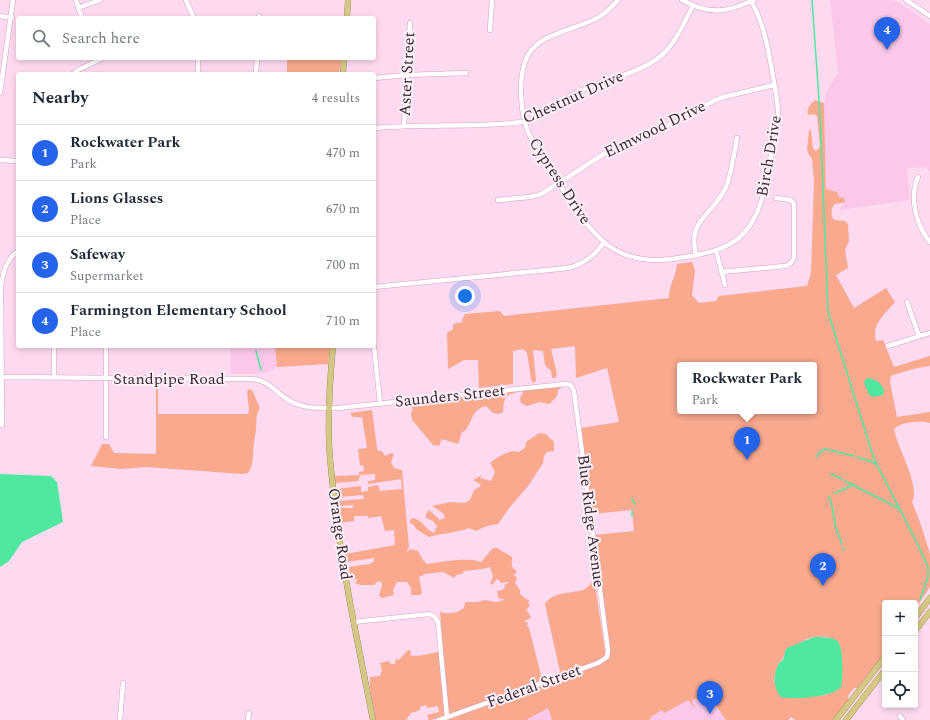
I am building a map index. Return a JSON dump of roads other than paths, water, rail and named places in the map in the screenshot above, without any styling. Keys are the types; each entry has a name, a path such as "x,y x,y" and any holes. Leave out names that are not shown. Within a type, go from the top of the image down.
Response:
{"main road":[{"path":"347,16 348,0"},
{"path":"343,72 344,60"},
{"name":"Orange Road","path":"333,348 330,378 329,443 333,487 339,538 373,720"},
{"path":"918,614 930,598"},
{"path":"918,627 930,612"},
{"path":"836,720 882,661"},
{"path":"846,720 883,672"}],"street":[{"path":"0,93 12,18 13,0"},
{"path":"76,0 81,16"},
{"path":"78,8 100,0"},
{"path":"186,0 191,16"},
{"path":"490,30 492,0"},
{"name":"Cypress Drive","path":"604,242 591,229 559,183 530,137 525,121 522,88 525,62 530,52 540,42 546,38 594,20 609,10 618,0"},
{"path":"682,0 705,10 720,11 736,8 752,0"},
{"name":"Birch Drive","path":"604,242 618,251 640,260 661,260 696,255 729,245 739,238 751,224 759,209 778,120 774,85 764,30 752,0"},
{"path":"906,0 930,16"},
{"name":"Chestnut Drive","path":"376,128 492,124 525,121 545,113 563,99 581,90 642,68 654,62 671,44 693,6"},
{"path":"0,16 12,18"},
{"name":"Aster Street","path":"404,126 410,23"},
{"path":"76,72 98,60"},
{"path":"198,60 198,72"},
{"path":"256,72 257,60"},
{"path":"376,78 407,75 466,74"},
{"name":"Elmwood Drive","path":"498,200 535,196 559,183 609,150 681,120 715,100 774,85"},
{"path":"696,255 694,244 695,232 701,220 716,203 725,189 737,138"},
{"path":"0,160 16,161"},
{"path":"918,177 914,186 916,212 924,234 930,242"},
{"path":"721,272 785,266 793,261 794,204 791,200 776,198"},
{"path":"376,287 568,268 578,265 588,259 604,242"},
{"path":"716,250 725,285"},
{"path":"2,425 1,286 6,263 16,253"},
{"path":"907,302 919,336"},
{"path":"888,346 930,333"},
{"path":"54,348 54,377"},
{"path":"106,348 106,436"},
{"path":"374,348 380,403"},
{"name":"Standpipe Road","path":"1,377 257,379 267,382 286,399 297,404 309,408 329,408"},
{"name":"Saunders Street","path":"329,408 566,384 571,385"},
{"name":"Blue Ridge Avenue","path":"571,385 574,390 608,651 607,657"},
{"path":"354,622 421,615 435,616 438,622 447,717"},
{"name":"Federal Street","path":"439,720 598,663 607,657"},
{"path":"120,720 123,683"},
{"path":"248,720 249,713"}],"waterway":[{"path":"812,0 820,114 828,312 874,459 928,567 928,577 920,600"},
{"path":"256,351 261,370"},
{"path":"816,457 825,449 854,456"},
{"path":"857,457 876,464"},
{"path":"831,474 842,479"},
{"path":"845,481 900,509"},
{"path":"835,493 853,485"},
{"path":"829,496 836,528 842,544"},
{"path":"632,499 635,504"},
{"path":"632,511 632,516"}],"place":[{"name":"Farmington Elementary School","path":"887,50"},
{"name":"Rockwater Park","path":"747,460"},
{"name":"Lions Glasses","path":"823,586"},
{"name":"Safeway","path":"710,714"}]}
